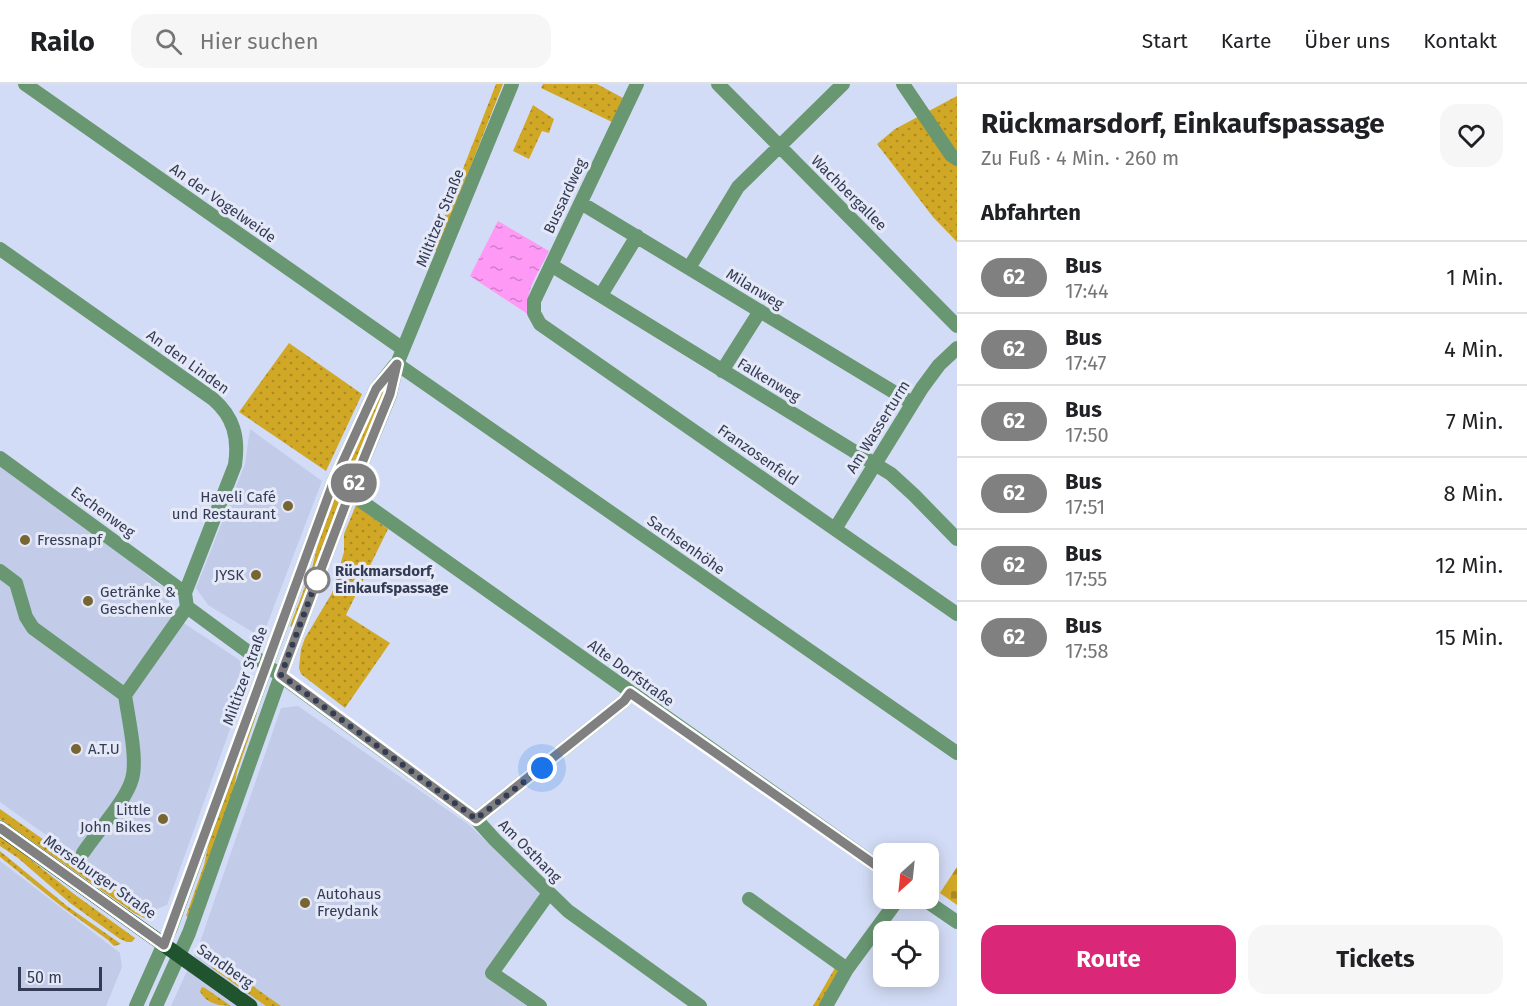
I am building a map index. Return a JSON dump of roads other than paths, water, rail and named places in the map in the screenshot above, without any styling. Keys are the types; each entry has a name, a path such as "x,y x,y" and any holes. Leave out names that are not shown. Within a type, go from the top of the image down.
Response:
{"main road":[{"name":"Merseburger Straße","path":"0,828 179,956"},
{"name":"Sandberg","path":"179,956 250,1006"}],"street":[{"name":"An der Vogelweide","path":"25,84 403,349"},
{"name":"Miltitzer Straße","path":"156,1006 179,956 281,675 390,394 397,364 512,84"},
{"name":"Bussardweg","path":"540,324 534,313 534,301 637,84"},
{"name":"Wachbergallee","path":"718,84 957,326"},
{"path":"689,268 738,187 843,84"},
{"path":"903,84 951,154 957,159"},
{"name":"Milanweg","path":"581,203 912,403"},
{"path":"600,295 637,236"},
{"name":"An den Linden","path":"0,249 213,399 231,420 237,442 235,465 186,600 125,695"},
{"name":"Falkenweg","path":"552,265 891,474 957,539"},
{"path":"722,371 760,311"},
{"name":"Franzosenfeld","path":"540,324 957,614"},
{"name":"Am Wasserturm","path":"835,529 912,403 939,365 957,348"},
{"name":"Miltitzer Straße","path":"136,1006 164,945 346,452 376,389 397,364"},
{"name":"Sachsenhöhe","path":"397,364 957,753"},
{"name":"Eschenweg","path":"0,458 266,664"},
{"name":"Alte Dorfstraße","path":"361,501 873,863"},
{"path":"0,571 16,583 26,617 33,628 125,695 134,762 132,779 126,793 83,853"},
{"name":"Am Osthang","path":"266,664 476,819 549,893 594,931 700,1006"},
{"path":"476,819 624,701 630,693"},
{"path":"540,1006 492,973 549,893"},
{"path":"749,899 847,969"},
{"path":"826,1006 847,969 891,909"},
{"path":"938,909 957,922"}],"water":[{"path":"498,221 549,251 530,290 527,307 529,315 470,276"}],"place":[{"name":"Haveli Café und Restaurant","path":"288,506"},
{"name":"Fressnapf","path":"25,540"},
{"name":"JYSK","path":"256,575"},
{"name":"Rückmarsdorf, Einkaufspassage","path":"317,580"},
{"name":"Getränke & Geschenke","path":"88,601"},
{"name":"A.T.U","path":"76,749"},
{"name":"Little John Bikes","path":"163,819"},
{"name":"Autohaus Freydank","path":"305,903"}]}
